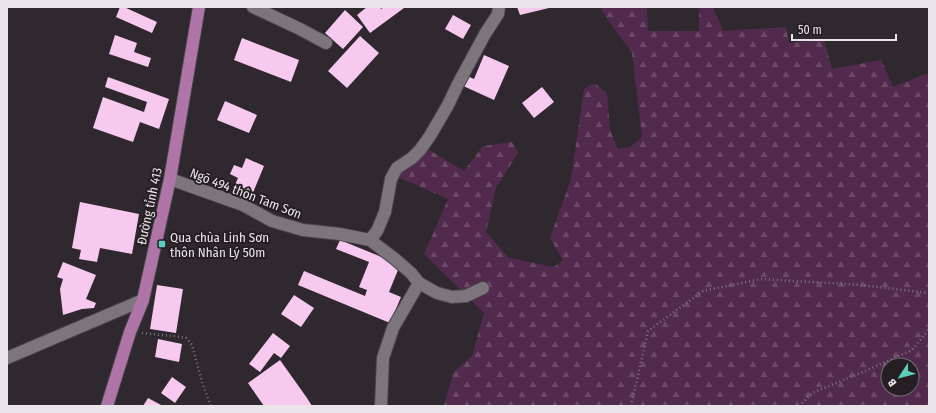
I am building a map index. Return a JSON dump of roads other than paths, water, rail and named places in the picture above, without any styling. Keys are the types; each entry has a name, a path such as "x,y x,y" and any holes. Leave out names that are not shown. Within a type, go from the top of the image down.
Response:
{"main road":[{"name":"Đường tỉnh 413","path":"107,406 130,332 143,300 170,179 199,7"}],"street":[{"path":"253,7 326,43"},
{"path":"370,240 377,231 385,212 391,179 394,173 420,150 430,136 485,34 498,14 498,7"},
{"name":"Ngõ 494 thôn Tam Sơn","path":"170,179 243,205 272,221 303,230 340,234 370,240 405,268 419,283 437,293 452,297 466,296 484,288"},
{"path":"381,406 383,358 393,328 419,283"},
{"path":"7,358 143,300"}],"place":[{"name":"Qua chùa Linh Sơn thôn Nhân Lý 50m","path":"162,244"}]}
